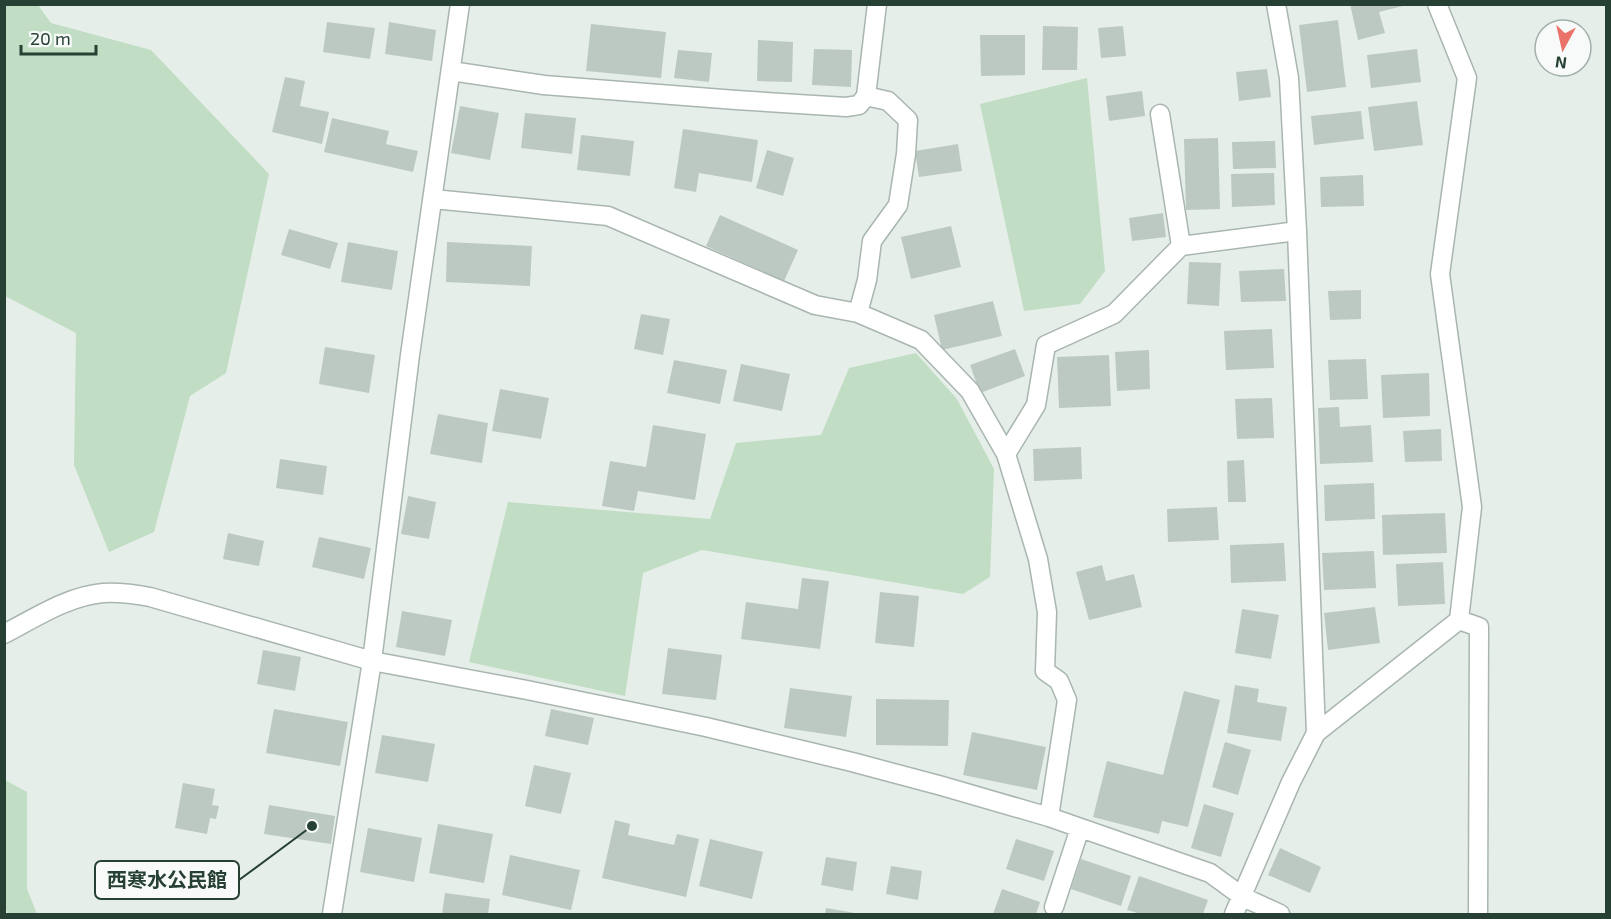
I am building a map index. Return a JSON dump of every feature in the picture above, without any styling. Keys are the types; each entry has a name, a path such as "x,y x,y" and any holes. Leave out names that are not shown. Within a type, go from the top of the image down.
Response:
{"street":[{"path":"332,915 372,661 410,355 460,4"},
{"path":"451,71 544,85 846,107 859,105 866,96 876,4"},
{"path":"1276,4 1289,78 1316,733"},
{"path":"1234,915 1291,783 1316,733 1459,620 1472,507 1440,274 1467,78 1437,4"},
{"path":"858,313 867,280 872,241 898,205 906,154 908,120 888,100 866,96"},
{"path":"1160,114 1181,246"},
{"path":"433,199 608,216 815,305 858,313 921,340 970,392 1006,454 1038,559 1047,612 1045,671 1059,681 1067,700 1049,817"},
{"path":"1006,454 1036,405 1046,345 1114,314 1181,246 1297,231"},
{"path":"4,634 67,602 102,593 128,593 150,597 372,661 706,727 852,762 1049,817 1210,873 1242,897 1280,915"},
{"path":"1459,620 1479,627 1478,915"},
{"path":"1054,907 1080,828"}],"green space":[{"path":"4,5 38,5 51,23 151,50 269,174 226,373 190,396 154,532 109,552 74,465 76,333 5,296"},
{"path":"1087,78 1105,271 1080,304 1024,311 980,104"},
{"path":"916,353 957,399 994,469 990,577 963,594 702,550 643,573 625,696 469,662 508,502 710,519 736,443 821,435 849,368"},
{"path":"5,780 27,792 27,889 37,914 8,914 5,907"}],"building":[{"path":"1350,4 1407,5 1379,12 1385,33 1358,40"},
{"path":"1338,20 1346,87 1307,92 1299,25"},
{"path":"327,22 375,28 370,59 323,52"},
{"path":"389,22 436,30 432,61 385,54"},
{"path":"591,24 666,32 661,78 586,71"},
{"path":"1043,26 1078,27 1077,70 1042,70"},
{"path":"1123,26 1126,56 1101,58 1098,28"},
{"path":"980,35 1025,35 1025,75 981,76"},
{"path":"758,40 793,42 792,82 757,81"},
{"path":"814,49 852,50 851,87 812,85"},
{"path":"1417,49 1421,82 1371,88 1367,55"},
{"path":"678,50 712,53 709,82 674,78"},
{"path":"1267,69 1271,97 1239,101 1236,72"},
{"path":"285,77 305,81 300,106 329,112 322,144 272,132"},
{"path":"1142,91 1145,116 1109,121 1106,96"},
{"path":"1417,101 1423,145 1374,151 1368,107"},
{"path":"460,106 499,113 490,160 451,153"},
{"path":"1361,111 1364,139 1314,145 1311,116"},
{"path":"525,113 576,118 572,154 521,148"},
{"path":"332,118 389,131 386,144 418,151 413,172 324,152"},
{"path":"683,129 758,140 752,182 699,173 696,192 674,188"},
{"path":"581,135 634,141 630,176 577,170"},
{"path":"1218,138 1220,209 1186,210 1184,139"},
{"path":"1275,141 1276,168 1233,169 1232,142"},
{"path":"958,144 962,171 919,177 915,151"},
{"path":"767,150 794,158 783,196 756,188"},
{"path":"1274,173 1275,205 1232,207 1231,174"},
{"path":"1363,175 1364,206 1321,207 1320,177"},
{"path":"1163,213 1166,237 1132,241 1129,218"},
{"path":"720,215 798,250 784,281 706,246"},
{"path":"951,226 961,267 911,279 901,237"},
{"path":"289,229 338,243 330,269 281,255"},
{"path":"348,242 398,251 392,290 341,282"},
{"path":"447,242 532,246 530,286 446,282"},
{"path":"1189,262 1221,263 1219,306 1187,304"},
{"path":"1284,269 1286,301 1241,302 1239,271"},
{"path":"1361,290 1361,319 1330,320 1328,291"},
{"path":"993,301 1002,336 942,350 934,315"},
{"path":"641,314 670,319 663,355 634,349"},
{"path":"1272,329 1274,368 1226,370 1224,331"},
{"path":"325,347 375,355 369,393 319,384"},
{"path":"1015,349 1025,376 980,393 970,365"},
{"path":"1149,350 1150,389 1117,391 1115,352"},
{"path":"1109,355 1111,406 1059,408 1057,357"},
{"path":"1366,359 1368,399 1330,400 1328,360"},
{"path":"674,360 727,370 720,404 667,393"},
{"path":"741,364 790,374 782,411 733,401"},
{"path":"1429,373 1430,416 1383,418 1381,375"},
{"path":"500,389 549,398 541,439 492,431"},
{"path":"1272,398 1274,438 1237,439 1235,399"},
{"path":"1339,407 1340,427 1371,425 1373,462 1320,464 1318,408"},
{"path":"438,414 488,423 482,463 430,454"},
{"path":"653,425 706,434 695,500 638,491 634,511 602,506 610,461 646,467"},
{"path":"1441,429 1442,461 1405,462 1403,431"},
{"path":"1081,447 1082,479 1034,481 1033,449"},
{"path":"280,459 327,466 323,495 276,488"},
{"path":"1244,460 1246,502 1228,502 1227,461"},
{"path":"1374,483 1375,519 1325,521 1324,485"},
{"path":"408,496 436,502 429,539 401,534"},
{"path":"1217,507 1219,540 1168,542 1167,509"},
{"path":"1445,513 1447,553 1383,555 1382,515"},
{"path":"228,533 264,541 259,566 223,559"},
{"path":"319,537 371,548 364,579 312,567"},
{"path":"1284,543 1286,581 1231,583 1230,545"},
{"path":"1374,551 1376,588 1324,590 1322,553"},
{"path":"1443,562 1445,604 1398,606 1396,564"},
{"path":"1102,565 1106,581 1134,574 1142,607 1089,620 1076,572"},
{"path":"802,578 829,581 820,649 741,639 746,602 798,609"},
{"path":"880,592 919,596 914,647 875,643"},
{"path":"1375,607 1380,643 1328,650 1324,613"},
{"path":"1242,609 1279,615 1271,659 1235,653"},
{"path":"402,611 452,620 445,656 396,647"},
{"path":"668,648 722,655 716,700 662,694"},
{"path":"263,650 301,657 295,691 257,684"},
{"path":"1235,685 1259,689 1257,702 1287,707 1281,741 1227,733"},
{"path":"790,688 852,696 846,737 784,728"},
{"path":"1184,691 1220,700 1188,827 1162,821 1159,834 1093,817 1107,761 1163,775"},
{"path":"876,699 949,700 948,746 876,745"},
{"path":"274,709 348,722 340,766 266,753"},
{"path":"551,709 594,718 588,745 545,736"},
{"path":"972,732 1046,747 1037,790 963,775"},
{"path":"382,735 435,744 428,782 375,773"},
{"path":"1225,742 1251,750 1238,795 1212,787"},
{"path":"534,765 571,773 561,814 525,806"},
{"path":"183,783 215,789 212,805 219,806 216,819 210,818 207,834 175,828"},
{"path":"1204,804 1234,813 1221,857 1191,848"},
{"path":"269,805 335,816 331,844 264,834"},
{"path":"615,820 630,824 628,835 674,845 677,834 699,839 686,897 602,878"},
{"path":"438,824 493,834 484,883 429,873"},
{"path":"368,828 422,838 414,882 360,872"},
{"path":"710,839 763,852 752,899 699,886"},
{"path":"1016,839 1054,851 1044,881 1006,869"},
{"path":"1280,848 1321,867 1310,893 1268,875"},
{"path":"510,855 580,870 571,910 502,895"},
{"path":"826,857 857,862 853,891 821,885"},
{"path":"1081,859 1131,876 1121,906 1071,889"},
{"path":"891,866 922,871 918,900 886,894"},
{"path":"1139,876 1208,900 1203,914 1141,914 1127,910"},
{"path":"1002,889 1040,902 1036,914 993,914"},
{"path":"445,893 490,899 488,914 442,914"},
{"path":"826,908 855,913 855,914 825,914"}],"place":[{"name":"西寒水公民館","path":"312,826"}]}
